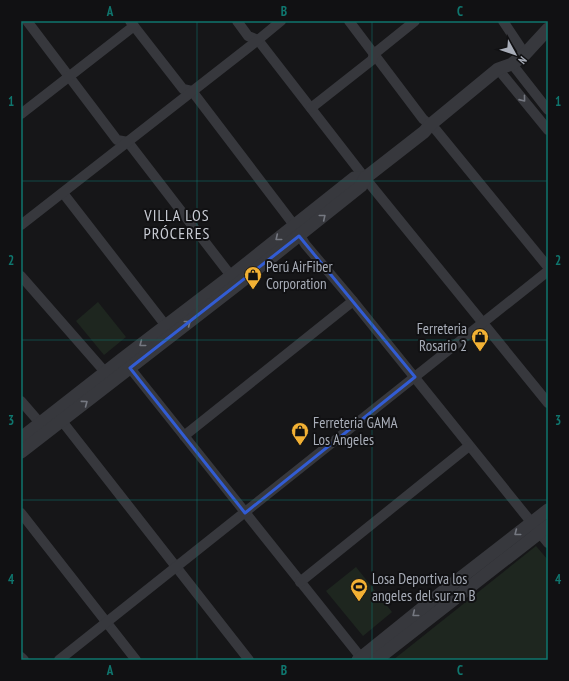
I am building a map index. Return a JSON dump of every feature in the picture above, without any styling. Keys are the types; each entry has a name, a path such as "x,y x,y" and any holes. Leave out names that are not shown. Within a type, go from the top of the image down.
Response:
{"street":[{"path":"27,21 117,140 128,142 234,280"},
{"path":"237,21 248,36 258,40 365,178 548,404"},
{"path":"21,225 281,21"},
{"path":"349,21 430,125 436,130 548,268"},
{"path":"311,108 372,60 374,54 415,21"},
{"path":"503,21 525,54"},
{"path":"21,114 132,23 183,89 192,92 353,301 469,446 540,527 548,543"},
{"path":"21,438 40,423 58,416 297,230 361,186 365,178 424,132 430,125 498,69 512,64 525,54 548,29"},
{"path":"512,64 548,110"},
{"path":"498,69 548,130"},
{"path":"63,193 169,330"},
{"path":"59,660 548,271"},
{"path":"21,276 105,372"},
{"path":"184,436 353,301"},
{"path":"21,452 105,372 126,363"},
{"path":"126,363 360,659 540,527"},
{"path":"21,401 40,423"},
{"path":"58,416 249,660"},
{"path":"300,582 469,446"},
{"path":"376,660 540,527 548,510"},
{"path":"21,513 136,660"},
{"path":"21,657 24,660"}],"highlighted area":[{"path":"299,236 415,377 245,513 130,368"}],"shaded area":[{"path":"98,302 126,337 104,355 76,321"},
{"path":"536,546 548,560 548,660 393,660"},
{"name":"Losa Deportiva los angeles del sur zn B","path":"356,567 392,612 363,636 326,591"}],"place":[{"name":"Perú AirFiber Corporation","path":"253,290"},
{"name":"Ferreteria Rosario 2","path":"480,352"},
{"name":"Ferreteria GAMA Los Angeles","path":"300,446"},
{"name":"Losa Deportiva los angeles del sur zn B","path":"359,602"}],"district":[{"name":"VILLA LOS PRÓCERES","path":"177,224"}]}
